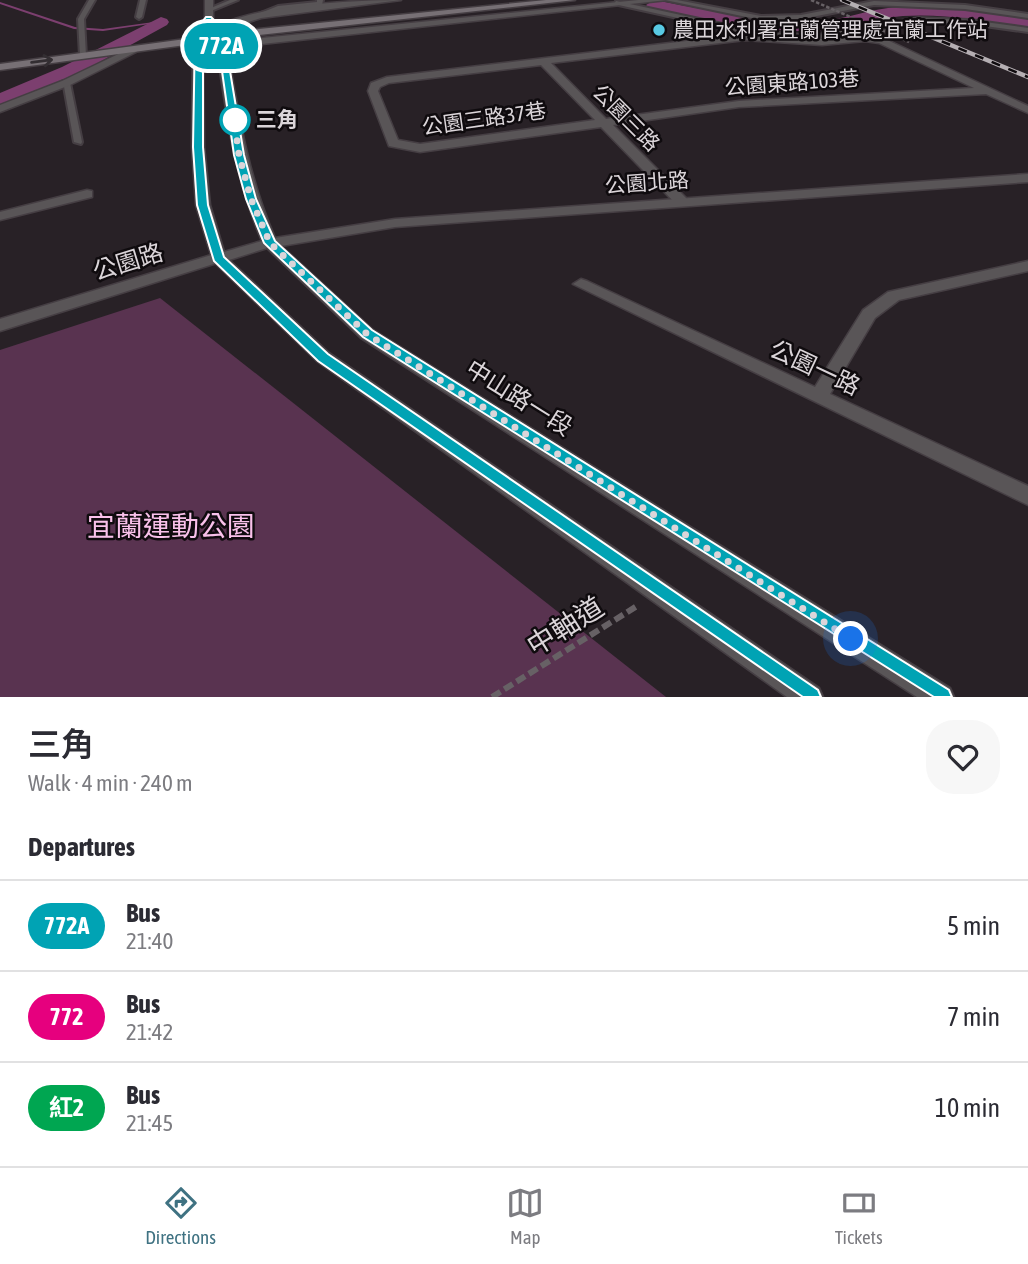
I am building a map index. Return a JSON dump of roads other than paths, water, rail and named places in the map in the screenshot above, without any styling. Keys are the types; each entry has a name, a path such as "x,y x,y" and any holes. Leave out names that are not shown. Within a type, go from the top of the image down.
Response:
{"main road":[{"path":"0,56 82,51 120,52 219,34 484,0"},
{"path":"219,34 570,4"},
{"path":"0,67 82,51 111,41 172,34 199,37"}],"street":[{"path":"219,34 260,15 397,0"},
{"path":"219,34 262,41 594,0"},
{"path":"570,4 665,0"},
{"path":"209,10 219,34"},
{"path":"209,10 199,37 198,147 203,205 218,258 323,357 810,697"},
{"name":"中山路一段","path":"219,34 239,155 251,199 270,243 367,334 942,697"},
{"path":"543,61 745,37 822,43 874,39 1028,110"},
{"path":"226,72 237,54 262,41"},
{"path":"0,109 133,50"},
{"name":"公園三路","path":"543,61 681,201"},
{"name":"公園三路37巷","path":"543,61 387,80 375,85 373,91 393,143 404,147 420,148 603,122"},
{"name":"公園東路103巷","path":"603,122 739,104 985,91"},
{"name":"公園北路","path":"270,243 395,223 1028,178"},
{"path":"0,216 87,194"},
{"name":"公園路","path":"0,325 270,243"},
{"path":"819,397 869,314 894,296 1028,265"},
{"name":"公園一路","path":"581,284 1028,496"}],"lane":[{"path":"82,51 81,19 92,0"},
{"path":"139,17 143,0"},
{"path":"209,10 234,0"},
{"path":"260,15 278,8 320,4 320,0"},
{"path":"665,0 761,18 801,17 874,3 965,7 1028,16"},
{"path":"615,3 755,33 812,38 919,20 970,22 1028,30"},
{"path":"66,82 78,142"}],"waterway":[{"path":"0,3 74,28 103,30 161,22"},
{"path":"654,5 735,20 796,26 826,26 901,11 976,15 1028,23"},
{"path":"0,100 69,71 161,22"}],"railway":[{"path":"842,0 1028,77"}],"place":[{"name":"農田水利署宜蘭管理處宜蘭工作站","path":"659,30"},
{"name":"三角","path":"235,120"}],"park label":[{"name":"宜蘭運動公園","path":"171,526"}]}
